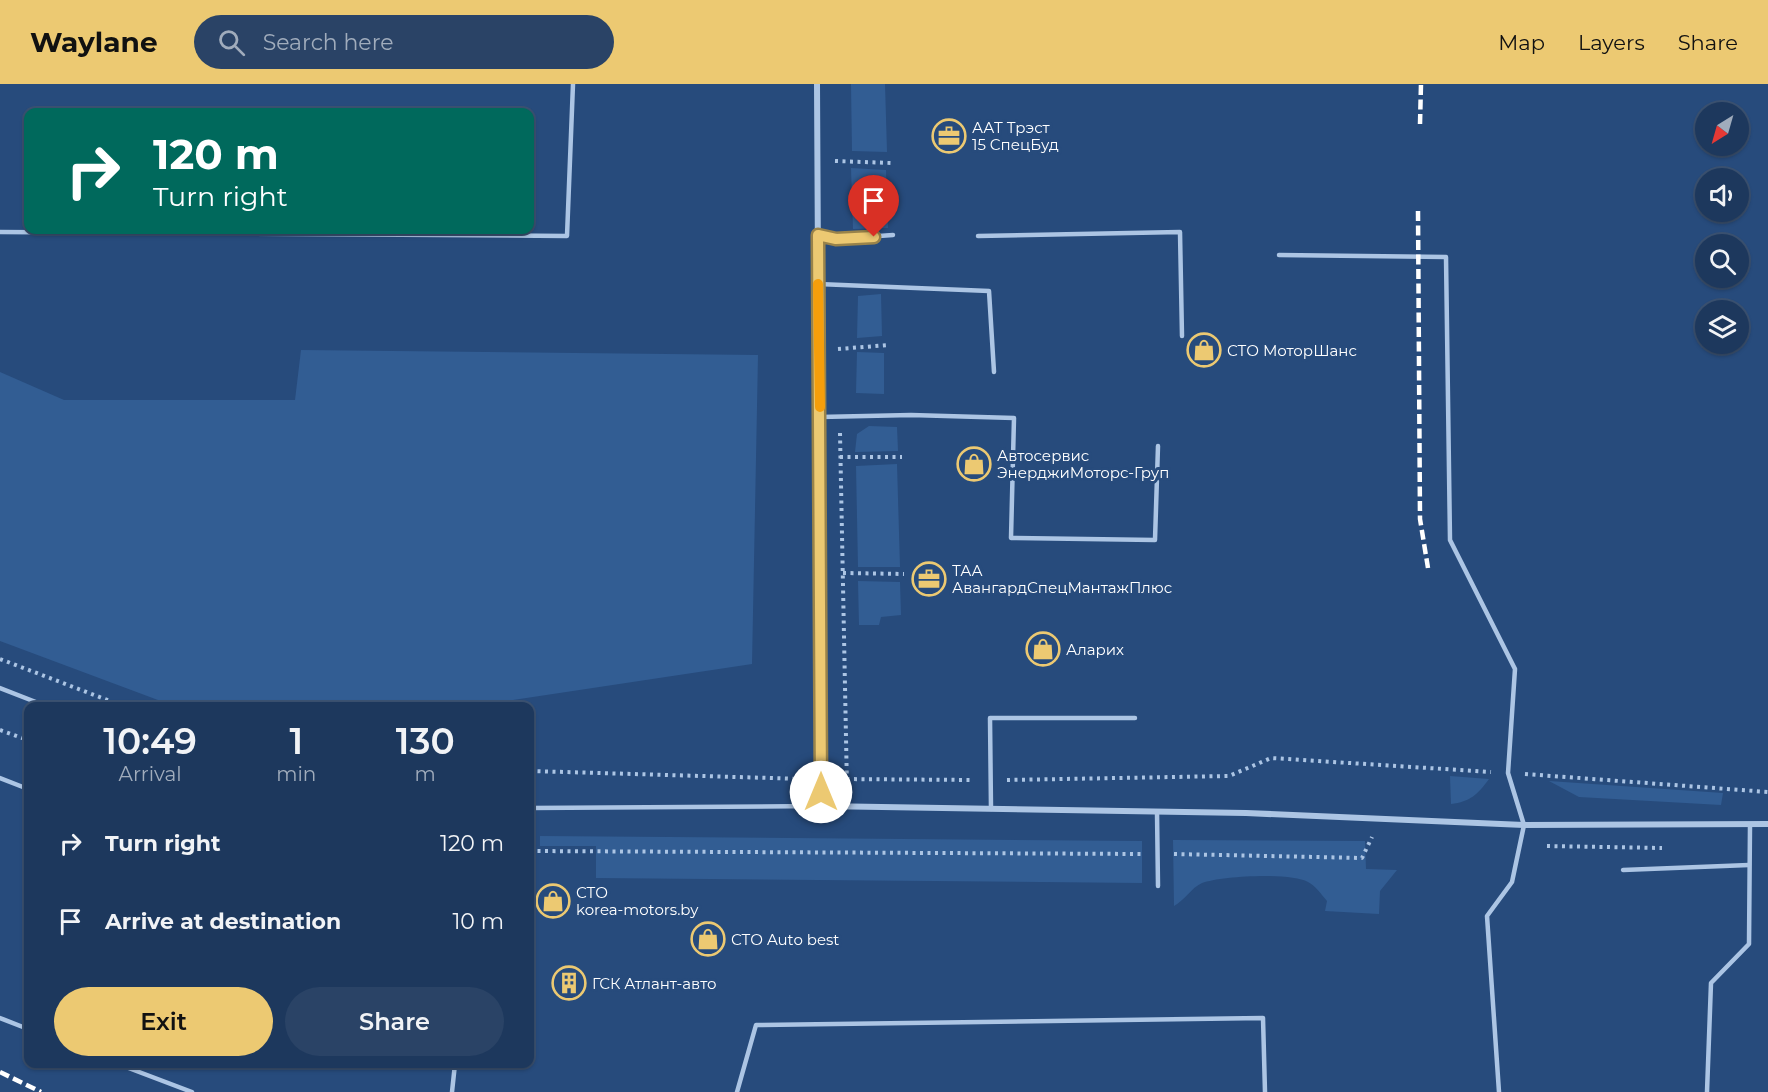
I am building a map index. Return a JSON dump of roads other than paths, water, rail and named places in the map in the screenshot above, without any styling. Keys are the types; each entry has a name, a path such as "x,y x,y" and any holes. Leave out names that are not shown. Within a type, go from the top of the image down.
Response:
{"street":[{"path":"817,84 821,806 1246,813 1524,825 1768,824"}],"lane":[{"path":"284,234 567,236 573,84"},
{"path":"0,232 24,232"},
{"path":"978,236 1180,232 1182,336"},
{"path":"818,235 836,239 893,236"},
{"path":"1280,255 1446,257 1450,540 1515,669 1508,772 1524,825 1512,882 1487,916 1498,1092"},
{"path":"818,285 989,291 994,372"},
{"path":"820,417 911,415 1014,418 1011,538 1155,540 1158,446"},
{"path":"0,688 36,702"},
{"path":"991,809 990,718 1135,718"},
{"path":"0,778 24,787"},
{"path":"534,808 821,806"},
{"path":"1157,812 1158,885"},
{"path":"1707,1092 1711,983 1749,944 1750,825"},
{"path":"1623,870 1749,865"},
{"path":"737,1092 756,1025 1263,1017 1265,1092"},
{"path":"0,1018 24,1027"},
{"path":"129,1068 192,1092"},
{"path":"452,1092 455,1068"}],"railway":[{"path":"1420,124 1421,84"},
{"path":"1418,211 1420,519 1428,568"},
{"path":"0,1072 41,1092"}],"place":[{"name":"ААТ Трэст 15 СпецБуд","path":"949,136"},
{"name":"СТО МоторШанс","path":"1204,350"},
{"name":"Автосервис ЭнерджиМоторс-Груп","path":"974,464"},
{"name":"ТАА АвангардСпецМантажПлюс","path":"929,579"},
{"name":"Аларих","path":"1043,649"},
{"name":"СТО korea-motors.by","path":"553,901"},
{"name":"СТО Auto best","path":"708,939"},
{"name":"ГСК Атлант-авто","path":"569,983"}]}
